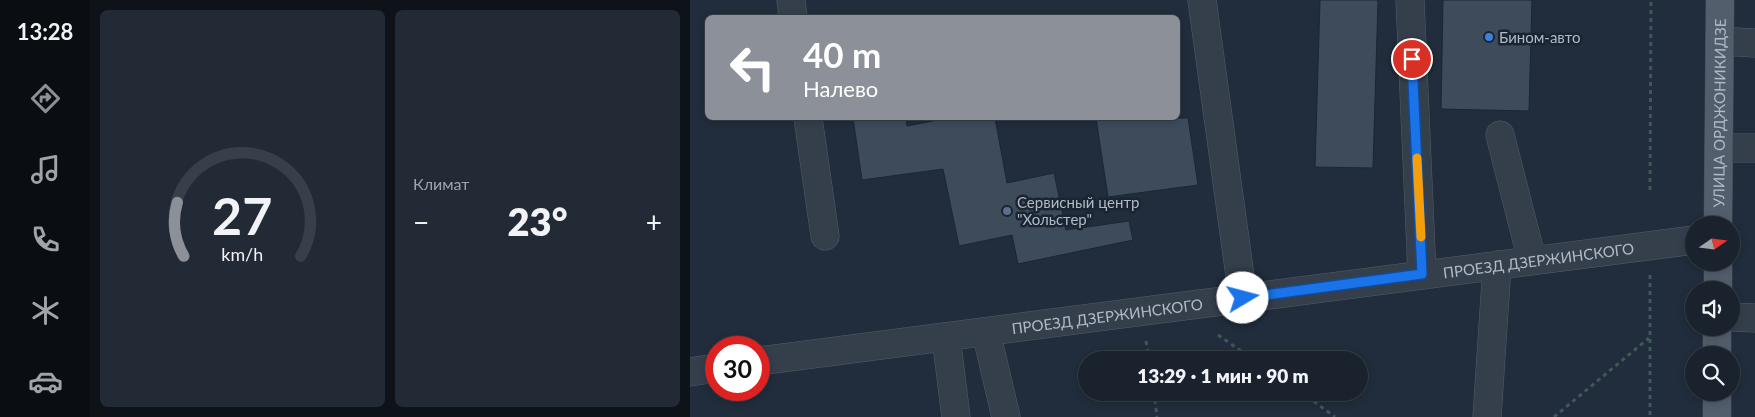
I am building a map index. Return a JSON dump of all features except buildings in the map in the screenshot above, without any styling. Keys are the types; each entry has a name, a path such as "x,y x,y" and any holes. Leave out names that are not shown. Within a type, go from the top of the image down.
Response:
{"main road":[{"name":"УЛИЦА ОРДЖОНИКИДЗЕ","path":"1718,216 1720,0"},
{"path":"1717,401 1717,417"}],"street":[{"path":"791,0 793,15"},
{"path":"1202,0 1243,298"},
{"path":"1410,0 1422,274"},
{"path":"1720,41 1755,43"},
{"path":"808,120 825,236"},
{"path":"1500,135 1532,260"},
{"path":"1719,148 1755,148"},
{"name":"ПРОЕЗД ДЗЕРЖИНСКОГО","path":"770,360 1685,241"},
{"path":"1487,417 1497,265"},
{"path":"1740,317 1755,318"},
{"path":"986,332 1006,417"},
{"path":"946,337 956,417"},
{"path":"690,372 705,370"}],"path":[{"path":"1650,190 1651,0"},
{"path":"1650,272 1650,417"},
{"path":"1218,335 1241,351"},
{"path":"1554,417 1650,338"},
{"path":"1155,401 1157,417"},
{"path":"1313,401 1336,417"}],"slow traffic":[{"path":"1417,158 1421,237"}],"place":[{"name":"Бином-авто","path":"1489,37"},
{"name":"Сервисный центр \"Хольстер\"","path":"1007,211"}],"route":[{"path":"1243,298 1422,274 1412,59"}]}
